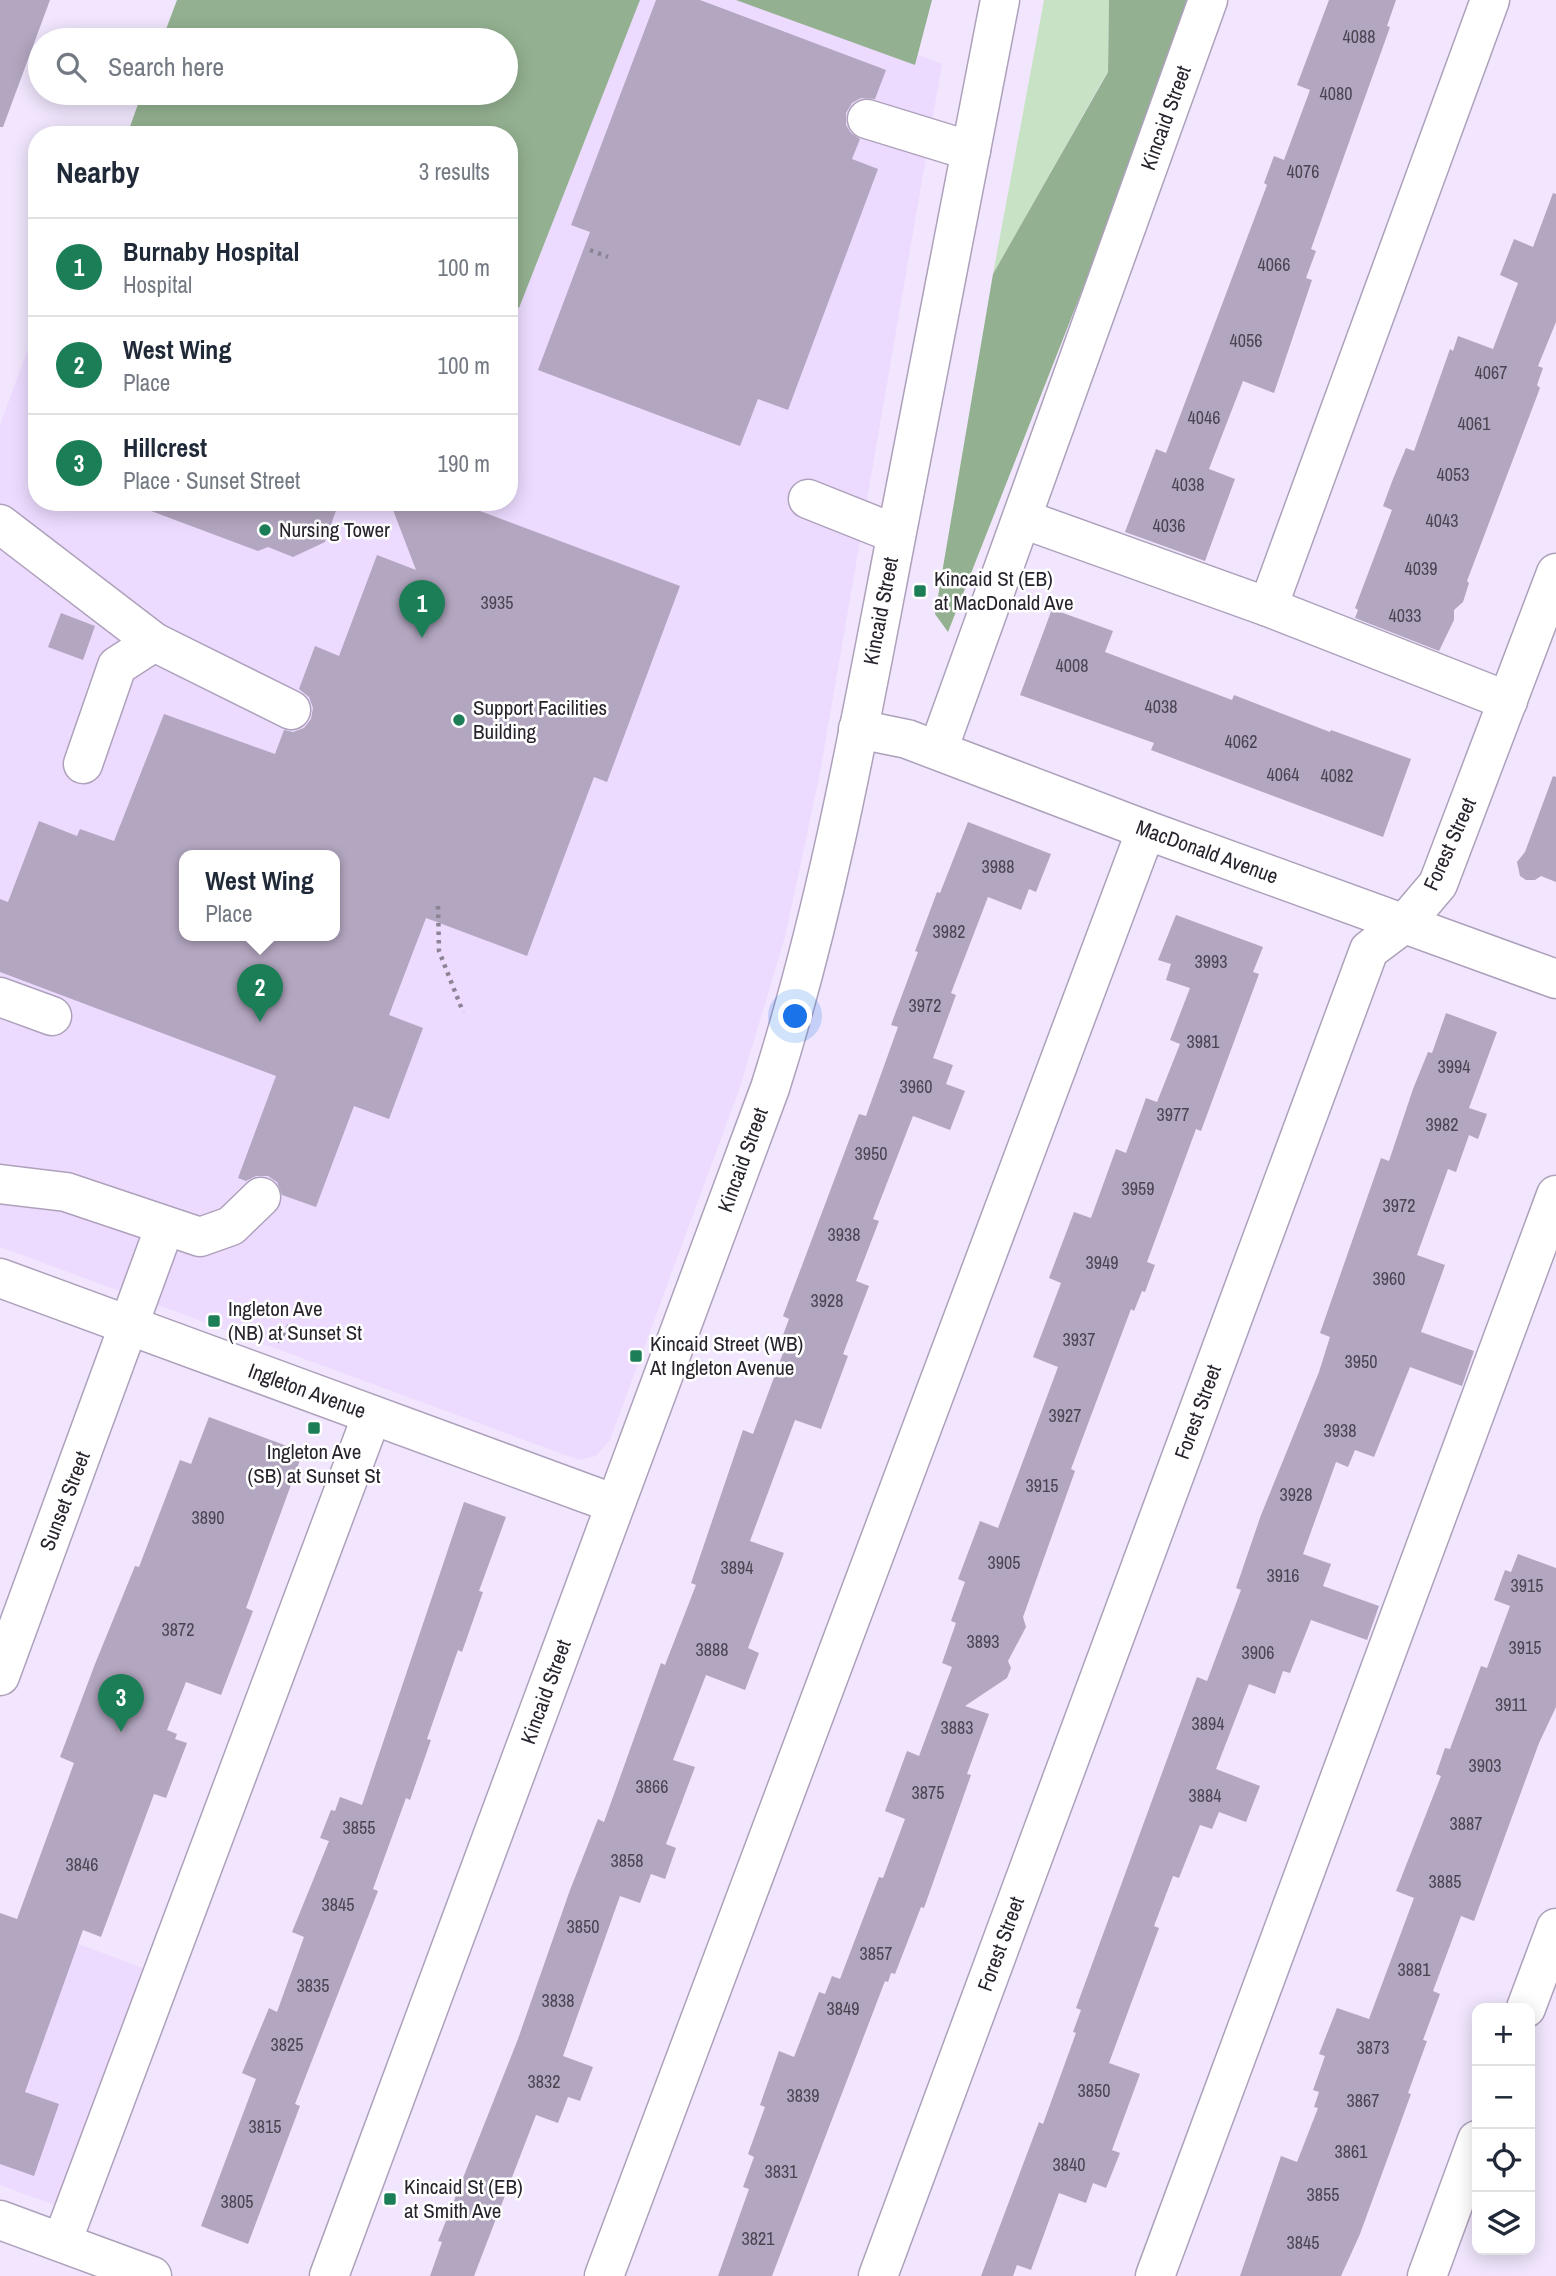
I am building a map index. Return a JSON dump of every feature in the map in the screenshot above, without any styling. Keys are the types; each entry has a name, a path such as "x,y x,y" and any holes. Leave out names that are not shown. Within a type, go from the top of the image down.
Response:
{"street":[{"name":"Kincaid Street","path":"329,2276 770,1088 798,999 818,921 858,729 1000,0"},
{"name":"Kincaid Street","path":"938,750 1209,0"},
{"path":"1268,607 1490,0"},
{"path":"867,119 971,151"},
{"path":"808,499 897,534"},
{"path":"1023,519 1268,607 1508,701"},
{"path":"0,524 154,642 291,710"},
{"name":"Forest Street","path":"878,2276 1369,950 1405,923 1437,884 1556,573"},
{"path":"83,764 117,666 154,642"},
{"name":"MacDonald Avenue","path":"858,729 907,739 938,750 1146,830 1556,979"},
{"path":"604,2276 1146,830"},
{"path":"0,997 52,1016"},
{"path":"0,1184 66,1192 200,1237 231,1226 261,1197"},
{"path":"1155,2276 1556,1195"},
{"name":"Sunset Street","path":"0,1676 165,1226"},
{"name":"Ingleton Avenue","path":"0,1278 615,1504"},
{"path":"62,2242 372,1415"},
{"path":"1528,2003 1556,1928"},
{"path":"1427,2276 1472,2154"},
{"path":"0,2220 152,2276"}],"path":[{"path":"590,250 608,257"},
{"path":"438,906 439,951 463,1012"},
{"path":"277,1343 290,1325"}],"shaded area":[{"path":"608,0 771,0 942,64 820,773 785,937 739,1090 610,1440 596,1456 579,1460 0,1247 0,425 28,349 28,511 518,511 518,225"},
{"path":"0,1915 162,1975 73,2212 0,2185"}],"green space":[{"path":"177,0 640,0 519,308 518,126 130,126 138,105 518,105 518,28 166,28"},
{"path":"736,0 932,0 915,65"},
{"path":"1044,0 1109,0 1108,71 993,274"},
{"path":"1109,0 1196,0 948,632 935,614 993,274 1108,72"}],"building":[{"path":"0,0 50,0 40,28 28,28 28,59 3,127 0,127"},
{"path":"656,0 700,0 886,70 875,99 861,98 852,103 846,113 846,125 851,133 860,139 852,159 878,169 788,410 758,399 740,446 538,370 590,232 571,225"},
{"path":"1329,0 1396,0 1387,26 1390,27 1311,249 1316,251 1306,278 1312,280 1274,393 1243,381 1209,469 1235,479 1205,561 1125,532 1156,449 1166,453 1267,185 1264,183 1274,156 1284,160 1310,90 1297,85"},
{"path":"1553,193 1556,194 1556,322 1538,366 1543,368 1537,385 1540,388 1467,581 1469,583 1463,602 1454,610 1454,620 1439,651 1355,618 1358,610 1355,608 1392,510 1383,506 1406,448 1414,451 1450,349 1453,351 1458,336 1493,349 1518,283 1500,275 1514,239 1533,247"},
{"name":"Nursing Tower","path":"151,511 336,511 325,542 293,557 268,547 258,551"},
{"path":"393,511 480,511 680,586 607,782 594,777 527,956 426,918 389,1015 423,1028 389,1119 354,1106 316,1207 282,1195 277,1182 268,1176 256,1176 246,1181 238,1178 276,1076 0,972 0,899 8,902 39,821 77,836 80,829 114,841 164,714 275,754 284,730 293,732 304,728 311,719 313,708 309,697 299,689 315,646 339,656 377,555 416,570"},
{"path":"1052,609 1113,631 1105,652 1232,700 1234,695 1330,732 1331,730 1411,759 1383,837 1151,750 1154,743 1020,695"},
{"path":"61,613 95,626 83,660 48,647"},
{"path":"1553,776 1556,777 1556,882 1541,876 1535,880 1526,880 1520,876 1517,862 1525,852"},
{"path":"968,822 1051,854 1036,892 1029,889 1021,910 988,897 951,993 956,995 933,1058 953,1065 946,1084 965,1091 950,1130 913,1116 873,1219 879,1221 856,1281 869,1286 843,1354 848,1356 821,1429 795,1420 750,1541 784,1553 748,1648 759,1653 745,1690 706,1675 673,1760 695,1767 666,1844 676,1848 665,1879 651,1874 640,1903 620,1896 563,2056 593,2067 580,2101 568,2097 558,2123 536,2115 474,2276 430,2276 442,2242 438,2241 518,2039 570,1890 598,1819 604,1822 661,1663 665,1665 696,1585 691,1583 743,1430 753,1434 783,1353 777,1351 789,1319 783,1316 859,1114 866,1116 898,1027 891,1025 918,952 915,951"},
{"path":"1176,915 1263,947 1253,972 1259,974 1201,1131 1196,1129 1147,1262 1155,1265 1145,1292 1142,1291 1134,1311 1131,1309 1071,1469 1075,1471 1023,1617 1026,1627 1008,1661 1011,1668 1007,1678 965,1706 989,1714 967,1774 971,1775 924,1908 921,1907 895,1974 891,1973 888,1982 885,1981 772,2276 718,2276 749,2189 743,2187 754,2157 748,2154 765,2107 760,2105 779,2051 794,2057 819,1992 825,1994 832,1976 840,1979 879,1877 883,1878 905,1819 885,1811 907,1751 919,1756 952,1667 942,1663 956,1623 951,1621 965,1582 958,1579 980,1521 998,1528 1058,1367 1033,1357 1061,1283 1049,1278 1074,1212 1091,1218 1116,1149 1126,1153 1146,1098 1157,1102 1180,1044 1170,1040 1190,988 1166,980 1171,964 1158,960"},
{"path":"1446,1013 1497,1032 1469,1108 1487,1114 1478,1139 1469,1135 1456,1172 1448,1169 1417,1255 1445,1265 1421,1332 1474,1351 1462,1386 1410,1367 1374,1457 1355,1450 1348,1467 1336,1462 1303,1554 1331,1564 1323,1586 1379,1606 1367,1640 1311,1620 1290,1673 1283,1671 1275,1694 1249,1684 1216,1769 1260,1786 1246,1822 1219,1812 1212,1829 1200,1825 1179,1878 1173,1876 1154,1926 1159,1928 1109,2063 1140,2074 1112,2150 1120,2153 1106,2188 1093,2183 1086,2203 1059,2193 1031,2270 1017,2265 1013,2276 981,2276 1039,2122 1043,2124 1076,2033 1073,2032 1081,2010 1076,2008 1197,1677 1207,1681 1241,1590 1236,1588 1261,1515 1319,1372 1330,1337 1320,1333 1381,1158 1389,1161 1413,1089 1428,1052 1432,1053"},
{"path":"209,1417 303,1452 246,1608 253,1611 221,1695 186,1682 167,1730 177,1734 175,1739 187,1743 166,1798 154,1794 101,1937 83,1930 25,2092 59,2104 34,2176 0,2164 0,1913 17,1919 74,1763 60,1757 95,1664 135,1566 139,1567 180,1460 191,1464"},
{"path":"464,1502 506,1517 479,1591 483,1592 462,1652 458,1650 427,1739 431,1740 410,1800 406,1798 373,1889 378,1891 295,2104 300,2106 248,2244 201,2226 256,2079 242,2073 269,2008 277,2012 304,1937 292,1932 329,1841 320,1838 331,1810 335,1811 340,1797 362,1805"},
{"path":"1518,1554 1556,1568 1556,1707 1539,1743 1474,1921 1461,1916 1433,1991 1440,1994 1423,2040 1427,2041 1408,2093 1411,2094 1360,2234 1341,2276 1240,2276 1281,2156 1297,2162 1318,2108 1314,2107 1319,2092 1313,2090 1325,2056 1319,2054 1337,2008 1369,2019 1414,1898 1396,1891 1441,1776 1436,1774 1445,1748 1450,1749 1481,1666 1487,1668 1510,1606 1494,1600 1505,1570 1511,1572"}],"place":[{"name":"Nursing Tower","path":"265,530"},
{"name":"Kincaid St (EB) at MacDonald Ave","path":"920,591"},
{"name":"Burnaby Hospital","path":"422,638"},
{"name":"Support Facilities Building","path":"459,720"},
{"name":"West Wing","path":"260,1022"},
{"name":"Ingleton Ave (NB) at Sunset St","path":"214,1321"},
{"name":"Kincaid Street (WB) At Ingleton Avenue","path":"636,1356"},
{"name":"Ingleton Ave (SB) at Sunset St","path":"314,1428"},
{"name":"Hillcrest","path":"121,1732"},
{"name":"Kincaid St (EB) at Smith Ave","path":"390,2199"}]}
